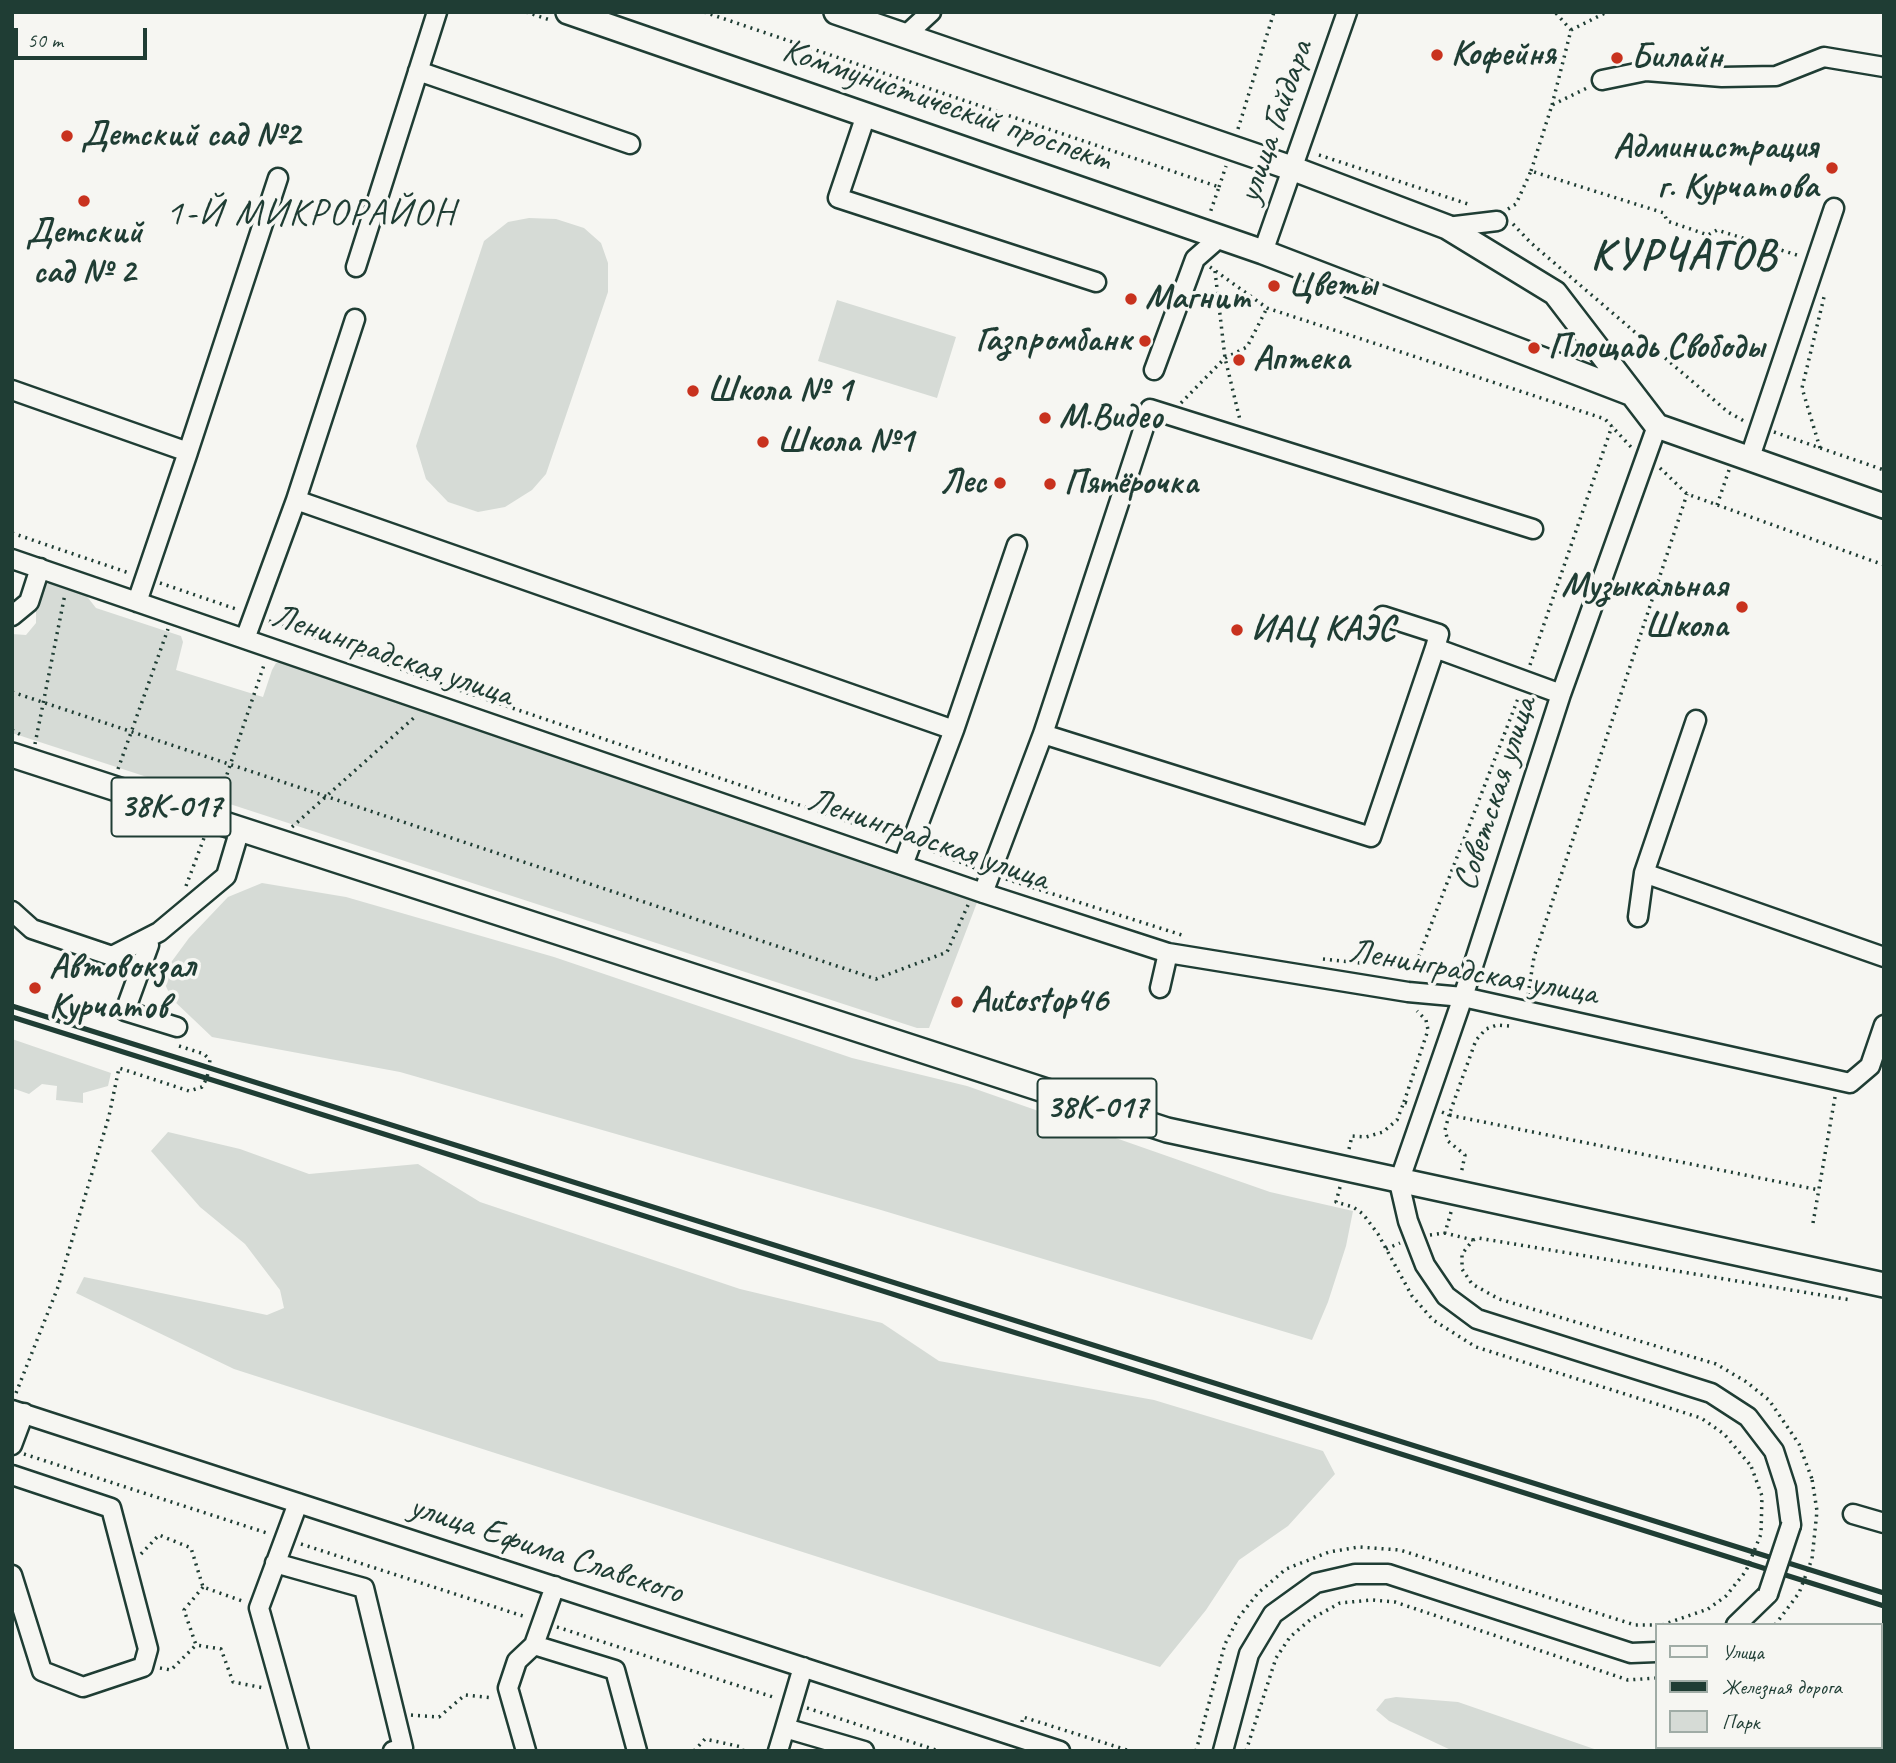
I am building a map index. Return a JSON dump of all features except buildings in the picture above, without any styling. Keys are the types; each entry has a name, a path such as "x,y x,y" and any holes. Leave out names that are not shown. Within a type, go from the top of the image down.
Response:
{"main road":[{"name":"Коммунистический проспект","path":"568,12 1263,252 1630,393"},
{"name":"Коммунистический проспект","path":"836,12 905,36 1239,137 1297,159 1447,227 1555,293 1657,426"},
{"path":"1657,426 1884,506"},
{"name":"38К-017","path":"22,758 1167,1130 1884,1285"}],"street":[{"path":"356,267 437,12"},
{"path":"905,36 931,12"},
{"name":"улица Гайдара","path":"1263,252 1347,12"},
{"path":"1602,80 1646,71 1722,77 1776,76 1824,57 1884,67"},
{"path":"418,71 630,144"},
{"path":"866,115 838,198 1096,282"},
{"path":"137,602 278,178"},
{"path":"1749,460 1834,208"},
{"path":"1447,227 1497,220"},
{"path":"1154,370 1195,259 1220,237"},
{"path":"245,639 296,500 355,319"},
{"path":"12,390 188,452"},
{"path":"979,892 989,873 1043,734 1150,409 1533,528"},
{"name":"Советская улица","path":"1399,1182 1463,997 1561,694 1657,426"},
{"path":"296,500 954,730"},
{"path":"903,865 954,730 1017,545"},
{"name":"Ленинградская улица","path":"12,559 979,892 1168,954 1408,992 1463,997 1844,1082"},
{"path":"12,616 29,602 40,568"},
{"path":"1043,734 1371,836 1440,634 1384,616"},
{"path":"1434,649 1561,694"},
{"path":"1638,917 1644,873 1696,720"},
{"path":"12,911 32,929 112,956 147,939 226,876 240,829"},
{"path":"1644,873 1884,957"},
{"path":"147,939 149,945 125,1011 175,1035"},
{"path":"1160,988 1168,954"},
{"path":"1844,1082 1870,1066 1884,1025"},
{"path":"1399,1182 1408,1221 1426,1265 1446,1296 1477,1319 1711,1393 1748,1417 1774,1451 1786,1488 1791,1525 1768,1594 1738,1623"},
{"path":"12,1448 16,1408"},
{"name":"улица Ефима Славского","path":"16,1408 1052,1749"},
{"path":"12,1475 111,1508 148,1648 143,1668 83,1687 42,1671 12,1575"},
{"path":"298,1503 259,1608 299,1751"},
{"path":"1853,1514 1884,1523"},
{"path":"275,1563 364,1588 403,1748 393,1751"},
{"path":"1223,1751 1249,1654 1273,1614 1315,1583 1355,1574 1388,1574 1631,1653 1654,1652"},
{"path":"526,1751 508,1688 517,1661 534,1645 555,1586"},
{"path":"534,1645 615,1670 637,1751"},
{"path":"778,1751 803,1667"},
{"path":"785,1728 864,1751"}],"path":[{"path":"1239,137 1274,12"},
{"path":"1555,12 1571,30"},
{"path":"1607,12 1571,30 1552,105 1531,171 1516,204 1502,212 1531,243 1728,412 1746,422"},
{"path":"1552,105 1602,80"},
{"path":"1297,159 1478,208"},
{"path":"1531,171 1664,214 1667,221 1708,235 1717,230 1807,258 1828,283 1802,388 1820,448 1884,470"},
{"path":"1215,271 1225,358 1236,412 1248,440"},
{"path":"1169,415 1225,358 1247,347 1267,308"},
{"path":"1612,426 1525,681 1413,969 1405,1006 1415,1009 1426,1020 1428,1030 1404,1102 1396,1120 1383,1132 1366,1137 1352,1136 1336,1202 1353,1207 1363,1214 1378,1234 1412,1296 1433,1320 1476,1347 1701,1418 1724,1434 1752,1465 1762,1496 1761,1534 1746,1571 1726,1596 1708,1609 1668,1623"},
{"path":"1664,470 1687,494 1884,565"},
{"path":"1687,494 1534,957 1524,1029 1497,1026 1486,1029 1476,1040 1449,1115 1445,1130 1448,1141 1465,1156 1445,1233 1473,1240 1478,1238 1811,1293"},
{"path":"12,533 254,615 450,687 911,843 989,873 1190,938"},
{"path":"22,758 43,703 69,578"},
{"path":"118,769 173,615"},
{"path":"175,918 270,648"},
{"path":"276,841 450,687"},
{"path":"12,692 876,979 947,952 979,892"},
{"path":"1321,958 1413,969"},
{"path":"16,1408 58,1287 109,1116 119,1068 189,1091 202,1087 207,1079 210,1059 175,1035"},
{"path":"1813,1223 1844,1082"},
{"path":"1404,1102 1449,1115 1819,1189"},
{"path":"1473,1240 1462,1254 1462,1269 1472,1284 1499,1299 1716,1364 1745,1381 1780,1414 1799,1444 1812,1479 1817,1511 1812,1559 1799,1593 1777,1623"},
{"path":"12,1448 939,1751"},
{"path":"127,1569 159,1535 191,1548 203,1587"},
{"path":"1196,1751 1225,1643 1238,1617 1258,1592 1286,1569 1329,1552 1359,1547 1400,1550 1635,1625 1654,1625"},
{"path":"203,1587 259,1608"},
{"path":"196,1645 184,1610 203,1587"},
{"path":"1247,1751 1276,1658 1290,1637 1311,1619 1340,1603 1372,1600 1395,1602 1628,1680 1654,1678"},
{"path":"144,1664 172,1670 196,1645"},
{"path":"196,1645 221,1649 233,1682 282,1691"},
{"path":"395,1714 439,1717 465,1695 511,1699"},
{"path":"694,1751 705,1739 742,1747 743,1751"}],"green space":[{"path":"529,218 556,219 584,228 601,243 608,263 608,292 546,474 532,490 505,507 478,512 448,502 426,479 416,446 484,241 508,222"},
{"path":"837,300 956,337 937,398 818,361"},
{"path":"43,584 53,584 85,594 96,608 181,636 183,642 176,670 263,697 272,670 276,663 283,661 978,900 929,1028 917,1028 12,733 12,634 26,635 36,623 36,590"},
{"path":"262,883 346,897 554,957 852,1058 967,1086 1270,1192 1353,1211 1346,1246 1328,1302 1312,1340 881,1210 400,1072 212,1037 172,999 161,976 189,938 228,897"},
{"path":"12,1039 111,1073 108,1086 83,1093 83,1103 56,1100 57,1086 42,1084 29,1094 12,1088"},
{"path":"168,1132 240,1149 309,1174 418,1164 480,1202 740,1289 882,1323 939,1361 1154,1400 1323,1451 1335,1474 1288,1526 1239,1560 1206,1610 1160,1667 234,1369 76,1293 84,1277 267,1315 284,1308 280,1290 245,1244 200,1207 151,1151"},
{"path":"1396,1697 1458,1702 1600,1751 1453,1751 1389,1721 1376,1710 1385,1699"}],"railway":[{"path":"12,1006 1884,1593"},
{"path":"12,1017 1884,1606"}],"place":[{"name":"Кофейня","path":"1437,55"},
{"name":"Билайн","path":"1617,58"},
{"name":"Детский сад №2","path":"67,136"},
{"name":"Администрация г. Курчатова","path":"1832,168"},
{"name":"Детский сад № 2","path":"84,201"},
{"name":"Цветы","path":"1274,286"},
{"name":"Магнит","path":"1131,299"},
{"name":"Газпромбанк","path":"1145,341"},
{"name":"Площадь Свободы","path":"1534,348"},
{"name":"Аптека","path":"1239,360"},
{"name":"Школа № 1","path":"693,391"},
{"name":"М.Видео","path":"1045,418"},
{"name":"Школа №1","path":"763,442"},
{"name":"Лес","path":"1000,483"},
{"name":"Пятёрочка","path":"1050,484"},
{"name":"Музыкальная Школа","path":"1742,607"},
{"name":"ИАЦ КАЭС","path":"1237,630"},
{"name":"Автовокзал Курчатов","path":"35,988"},
{"name":"Autostop46","path":"957,1002"}],"district":[{"name":"1-Й МИКРОРАЙОН","path":"311,214"},
{"name":"КУРЧАТОВ","path":"1684,257"}]}
